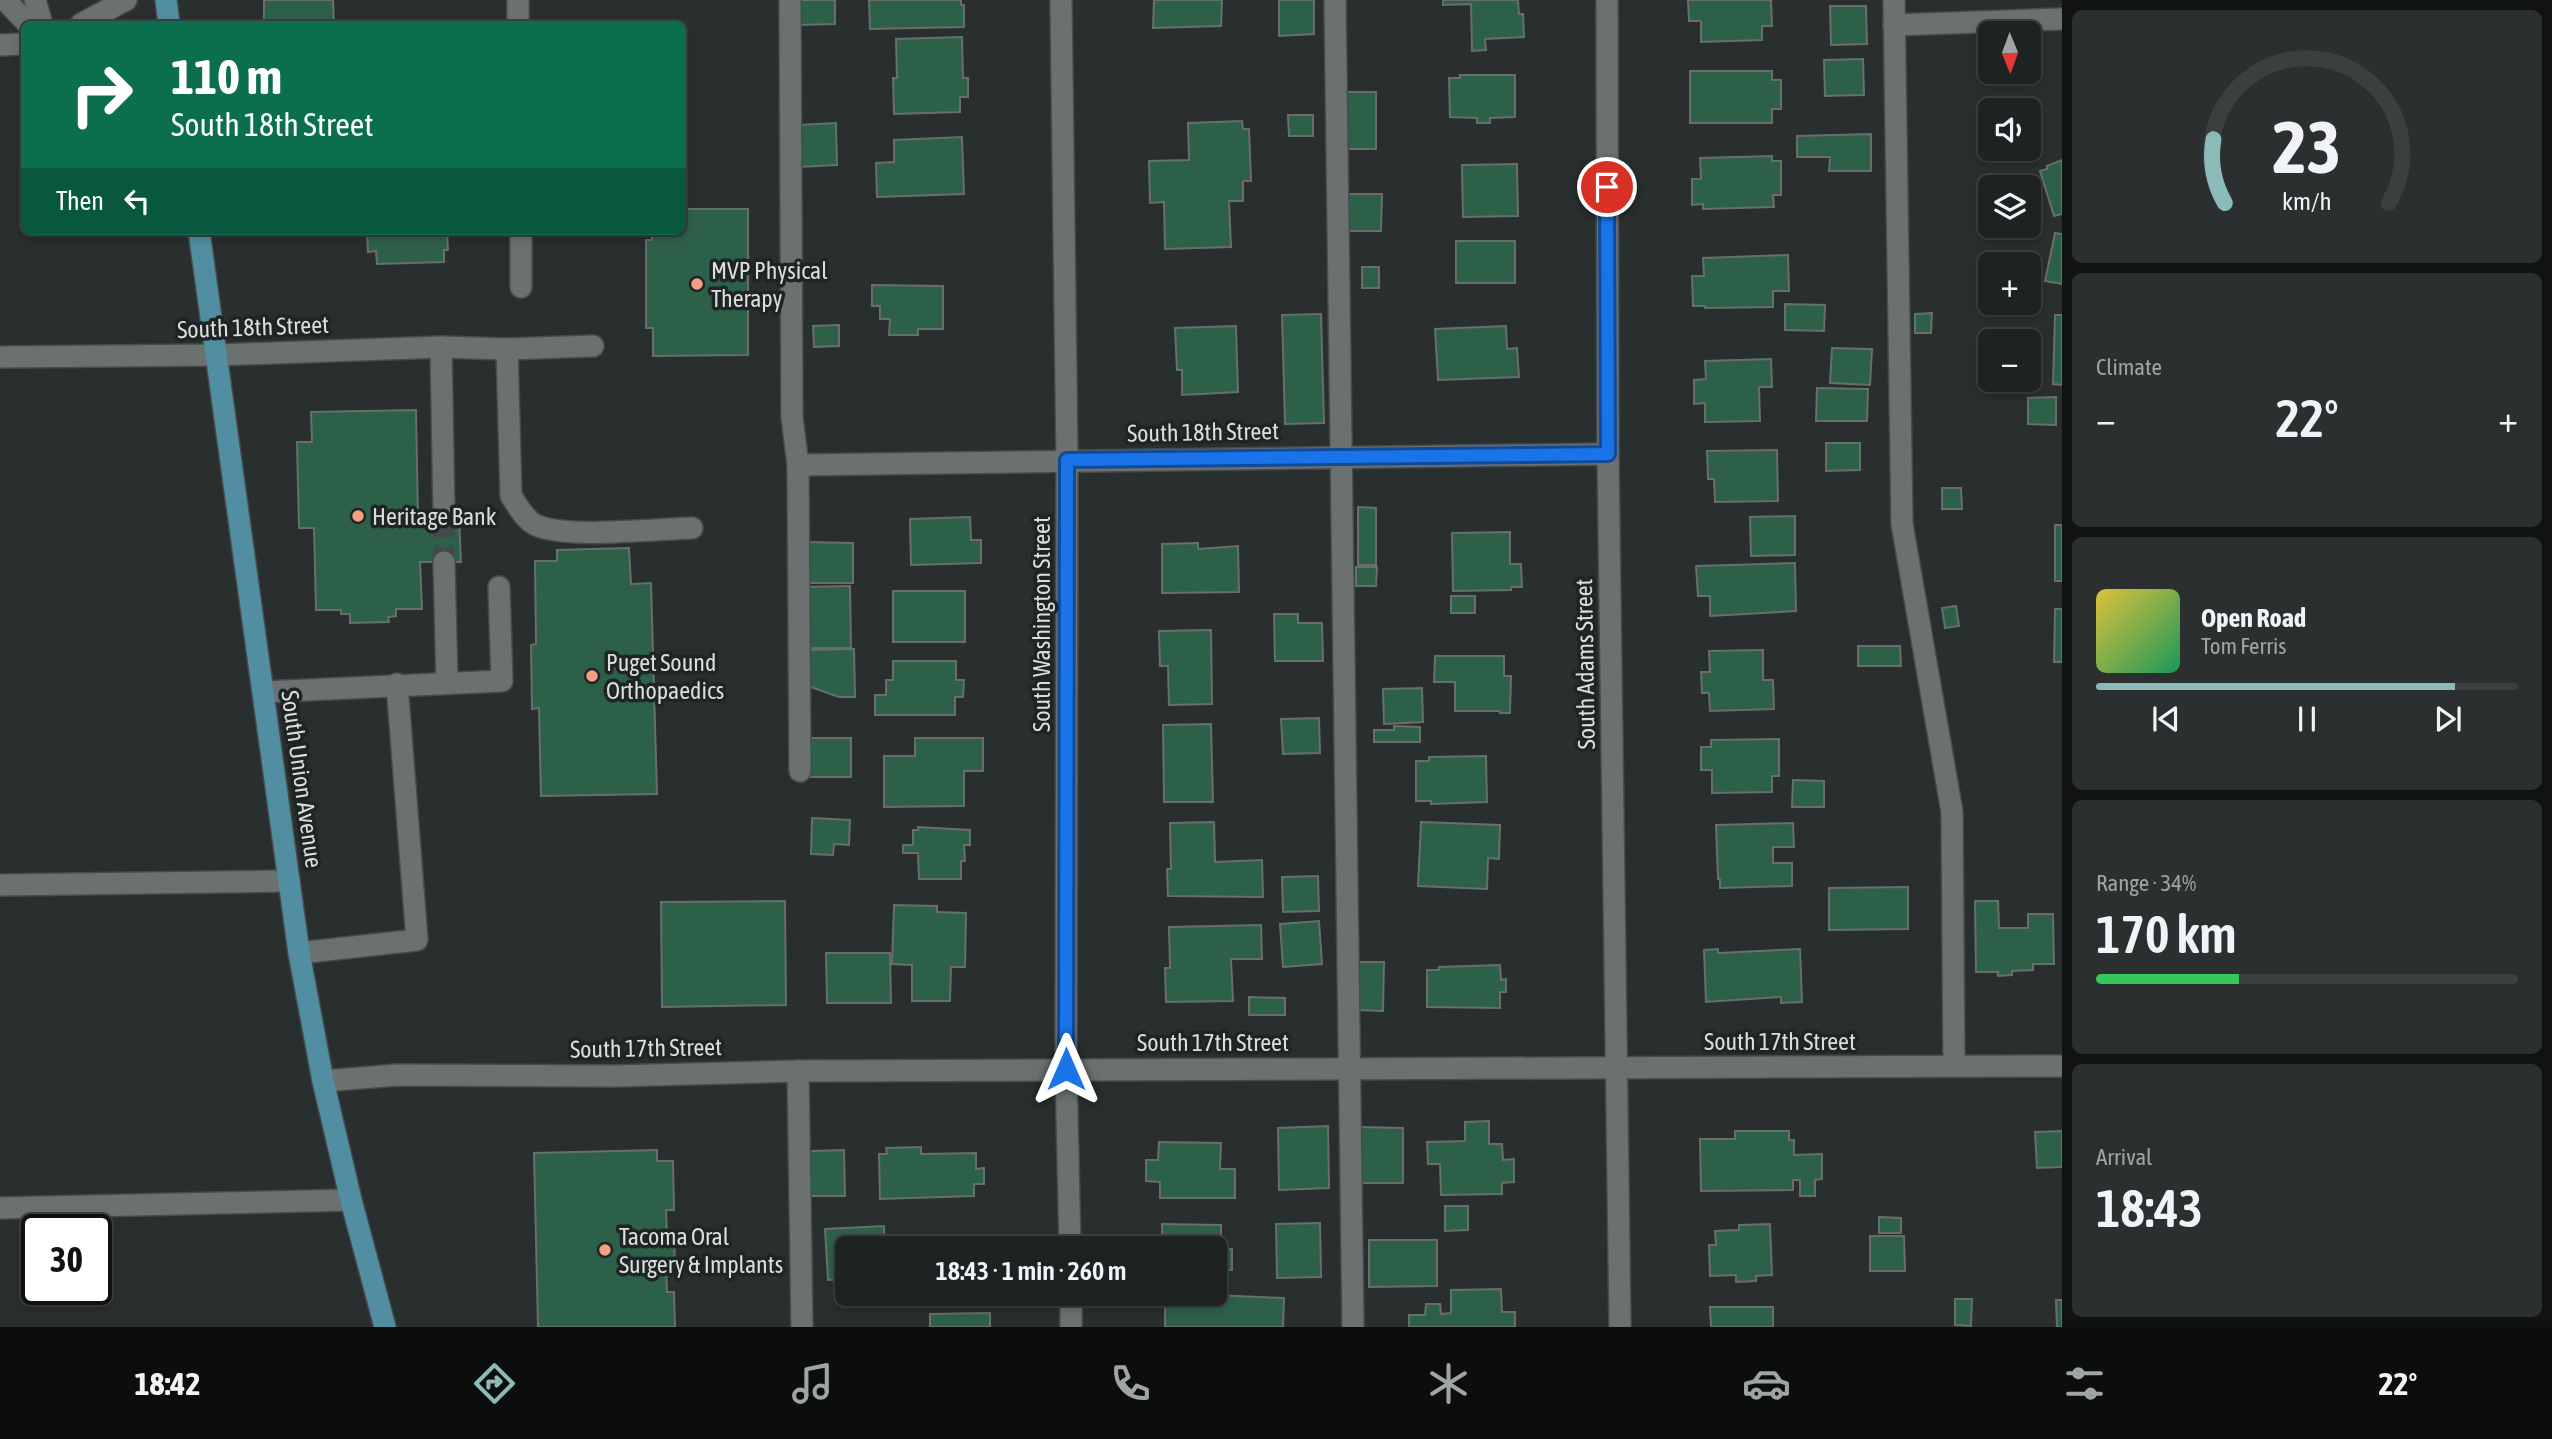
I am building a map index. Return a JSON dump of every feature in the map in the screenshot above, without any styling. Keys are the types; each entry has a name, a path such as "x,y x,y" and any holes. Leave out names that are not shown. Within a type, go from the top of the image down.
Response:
{"main road":[{"path":"166,0 169,21"},
{"name":"South Union Avenue","path":"200,235 299,953 323,1081 385,1327"}],"street":[{"path":"5,0 25,21"},
{"path":"35,0 41,21"},
{"path":"87,21 126,0"},
{"path":"518,0 518,21"},
{"path":"790,0 792,417 798,465 800,771"},
{"name":"South Washington Street","path":"1061,0 1067,460 1066,1069 1070,1236"},
{"path":"1335,0 1353,1327"},
{"name":"South Adams Street","path":"1607,0 1608,454 1620,1327"},
{"path":"1894,0 1902,524 1952,812 1954,1066"},
{"path":"1894,25 2062,19"},
{"path":"0,45 21,44"},
{"path":"521,235 522,287"},
{"name":"South 18th Street","path":"0,358 593,346"},
{"path":"441,347 444,516"},
{"path":"507,349 511,496 534,524 570,532 692,528"},
{"name":"South 18th Street","path":"798,465 1608,454"},
{"path":"444,562 447,682"},
{"path":"263,692 502,681 499,587"},
{"path":"299,953 417,940 397,684"},
{"path":"0,885 289,881"},
{"name":"South 17th Street","path":"323,1081 397,1075 615,1076 799,1071 2062,1066"},
{"path":"799,1071 802,1327"},
{"path":"0,1208 351,1200"},
{"path":"1071,1306 1071,1327"}],"building":[{"path":"264,0 333,0 334,21 264,21"},
{"path":"797,0 835,0 835,24 798,25"},
{"path":"869,0 961,0 961,5 964,5 964,27 870,29"},
{"path":"1154,0 1222,0 1221,26 1153,28"},
{"path":"1279,0 1314,0 1314,34 1279,36"},
{"path":"1443,0 1518,0 1519,14 1523,14 1524,37 1485,39 1486,50 1472,51 1471,4 1443,5"},
{"path":"1688,0 1771,0 1772,26 1762,26 1762,40 1701,42 1701,21 1689,21"},
{"path":"1830,6 1866,6 1867,44 1831,45"},
{"path":"962,37 963,78 968,78 968,97 960,97 960,112 894,114 896,39"},
{"path":"1863,59 1864,95 1825,96 1824,60"},
{"path":"1690,71 1772,71 1772,80 1781,80 1781,109 1772,109 1772,123 1690,123"},
{"path":"1460,75 1515,75 1515,117 1490,118 1490,123 1477,123 1477,118 1450,117 1449,78 1460,78"},
{"path":"1343,92 1376,92 1376,149 1343,149"},
{"path":"1288,115 1313,115 1313,136 1289,136"},
{"path":"1242,121 1243,129 1249,129 1251,181 1243,181 1243,201 1229,201 1231,247 1165,249 1164,202 1150,203 1149,161 1189,160 1188,123"},
{"path":"836,123 837,165 798,167 797,125"},
{"path":"1871,134 1871,171 1829,171 1830,157 1797,157 1797,136"},
{"path":"962,137 964,194 877,197 876,163 894,162 894,140"},
{"path":"1772,156 1772,161 1781,161 1781,195 1773,195 1774,207 1703,209 1703,204 1692,205 1692,179 1701,179 1700,158"},
{"path":"2062,160 2062,214 2054,216 2040,171"},
{"path":"1517,164 1518,216 1463,217 1462,165"},
{"path":"1346,194 1382,194 1381,231 1346,231"},
{"name":"MVP Physical Therapy","path":"686,209 748,209 748,355 653,356 653,328 646,328 646,240 652,240 652,235 686,235"},
{"path":"2055,233 2062,234 2062,284 2045,281"},
{"path":"367,235 447,235 448,250 444,250 444,262 377,264 376,251 368,252"},
{"path":"1456,241 1515,241 1515,283 1456,283"},
{"path":"1788,255 1789,291 1773,291 1773,307 1693,306 1692,276 1704,276 1703,258"},
{"path":"1362,267 1379,267 1379,288 1362,288"},
{"path":"872,285 943,286 943,329 918,329 918,335 889,335 890,319 880,319 880,306 872,306"},
{"path":"1785,304 1825,305 1824,331 1785,330"},
{"path":"1932,313 1931,333 1915,333 1915,314"},
{"path":"1321,314 1324,423 1285,424 1282,315"},
{"path":"2055,315 2062,315 2062,385 2053,384"},
{"path":"839,325 839,346 814,347 813,326"},
{"path":"1236,326 1238,392 1182,395 1182,370 1177,370 1175,328"},
{"path":"1506,326 1507,349 1517,348 1519,377 1438,380 1435,329"},
{"path":"1832,348 1872,349 1870,385 1830,383"},
{"path":"1771,359 1772,387 1759,387 1760,421 1705,422 1705,403 1694,404 1694,380 1706,379 1705,361"},
{"path":"1817,388 1868,389 1867,421 1816,421"},
{"path":"2056,397 2056,425 2028,424 2028,398"},
{"name":"Heritage Bank","path":"416,410 418,517 459,516 461,562 420,562 422,609 396,609 396,616 388,617 389,622 350,623 350,614 341,614 341,610 316,610 314,528 299,528 297,442 312,442 311,412"},
{"path":"1826,443 1860,443 1860,470 1826,471"},
{"path":"1777,450 1778,501 1715,502 1714,479 1708,479 1707,451"},
{"path":"1942,488 1961,488 1962,509 1942,509"},
{"path":"1358,507 1376,508 1376,565 1358,565"},
{"path":"1795,516 1795,555 1751,556 1750,517"},
{"path":"970,517 971,540 981,540 981,563 911,565 910,519"},
{"path":"2055,525 2062,525 2062,581 2055,581"},
{"path":"1510,532 1510,564 1521,564 1522,587 1511,587 1511,590 1453,591 1452,533"},
{"path":"805,542 853,543 853,583 804,583"},
{"path":"1198,543 1198,549 1238,546 1239,592 1162,593 1162,544"},
{"name":"Puget Sound Orthopaedics","path":"629,548 631,584 651,583 657,794 541,796 539,708 532,709 531,645 536,644 535,561 557,561 557,550"},
{"path":"1795,563 1796,611 1710,616 1710,596 1698,596 1696,566"},
{"path":"1356,567 1377,567 1376,586 1356,586"},
{"path":"850,586 851,648 804,648 804,587"},
{"path":"893,591 965,591 965,642 893,642"},
{"path":"1451,596 1475,596 1475,613 1451,613"},
{"path":"1956,606 1959,626 1945,628 1942,608"},
{"path":"2055,609 2062,609 2062,662 2054,662"},
{"path":"1274,614 1298,614 1298,623 1322,623 1323,661 1275,661"},
{"path":"1211,630 1212,704 1169,705 1168,666 1160,666 1159,631"},
{"path":"1858,646 1900,646 1901,666 1858,666"},
{"path":"854,649 855,697 839,697 805,685 804,650"},
{"path":"1763,650 1763,680 1773,680 1774,709 1710,711 1709,693 1702,693 1701,672 1710,672 1709,651"},
{"path":"1435,656 1504,656 1504,676 1511,676 1510,713 1455,711 1455,682 1434,682"},
{"path":"893,661 956,661 956,680 964,680 963,697 955,697 955,715 875,715 875,695 886,695 886,680 893,680"},
{"path":"1422,688 1423,722 1384,724 1383,689"},
{"path":"1319,718 1320,753 1283,754 1281,719"},
{"path":"1211,724 1213,802 1164,802 1163,725"},
{"path":"1394,726 1420,727 1420,742 1374,742 1374,730 1394,730"},
{"path":"806,738 851,738 851,777 805,777"},
{"path":"915,738 983,738 983,771 964,771 964,806 884,807 884,756 915,756"},
{"path":"1779,739 1779,776 1772,776 1772,792 1712,793 1712,770 1701,770 1701,747 1711,747 1711,740"},
{"path":"1486,756 1487,802 1431,804 1431,801 1416,801 1416,761 1429,761 1429,757"},
{"path":"1793,780 1824,781 1824,807 1792,807"},
{"path":"812,818 850,820 849,845 834,844 833,855 811,854"},
{"path":"1214,822 1215,862 1262,860 1263,897 1168,896 1167,869 1171,869 1170,823"},
{"path":"1421,822 1500,825 1499,859 1488,858 1487,889 1418,886"},
{"path":"1793,823 1794,847 1773,847 1773,863 1792,863 1792,886 1720,888 1716,825"},
{"path":"918,827 970,830 970,845 964,845 965,861 961,861 961,879 919,879 918,853 903,853 903,845 913,845 913,830 918,830"},
{"path":"1318,876 1319,911 1283,912 1282,877"},
{"path":"1908,887 1908,929 1829,930 1829,888"},
{"path":"785,901 786,1005 662,1007 661,902"},
{"path":"1975,901 1998,901 1999,928 2028,928 2028,914 2053,914 2054,964 2033,964 2033,970 2012,971 2012,975 1998,976 1998,972 1976,972"},
{"path":"894,905 937,906 937,912 966,913 965,967 951,967 950,1001 912,1001 912,965 892,964"},
{"path":"1319,921 1322,964 1283,967 1280,924"},
{"path":"1261,925 1262,959 1231,959 1233,1001 1166,1002 1165,968 1170,968 1169,927"},
{"path":"1718,949 1718,953 1800,949 1802,1002 1781,1003 1781,997 1706,1002 1704,950"},
{"path":"826,953 890,953 891,1003 827,1003"},
{"path":"1358,962 1384,962 1383,1011 1357,1010"},
{"path":"1500,965 1501,980 1506,979 1506,992 1500,992 1500,1008 1427,1007 1427,970 1439,970 1439,967"},
{"path":"1249,997 1285,998 1285,1015 1249,1015"},
{"path":"1489,1121 1489,1144 1502,1144 1503,1160 1514,1159 1514,1182 1502,1183 1502,1194 1441,1195 1440,1164 1428,1164 1427,1142 1465,1141 1465,1122"},
{"path":"1328,1126 1329,1188 1279,1190 1278,1128"},
{"path":"1358,1127 1403,1128 1403,1183 1358,1183"},
{"path":"1735,1131 1789,1131 1789,1140 1794,1140 1794,1155 1822,1154 1822,1179 1815,1180 1815,1196 1800,1196 1800,1180 1793,1180 1793,1190 1701,1191 1700,1139 1735,1139"},
{"path":"2062,1131 2062,1167 2037,1168 2035,1132"},
{"path":"1159,1142 1221,1143 1220,1169 1235,1169 1235,1198 1160,1198 1160,1182 1146,1181 1146,1160 1158,1160"},
{"path":"921,1147 921,1154 976,1153 976,1169 984,1168 984,1184 974,1184 974,1196 880,1199 879,1154 887,1154 886,1148"},
{"name":"Tacoma Oral Surgery & Implants","path":"657,1150 657,1161 673,1161 674,1210 666,1210 667,1235 674,1235 675,1266 666,1266 667,1292 674,1292 675,1327 538,1327 534,1153"},
{"path":"844,1150 845,1196 811,1196 810,1151"},
{"path":"1445,1206 1468,1206 1468,1230 1445,1231"},
{"path":"1879,1217 1901,1218 1901,1233 1879,1233"},
{"path":"1320,1223 1321,1277 1277,1278 1276,1224"},
{"path":"1162,1224 1221,1225 1221,1236 1162,1236"},
{"path":"1770,1224 1772,1275 1756,1276 1756,1281 1736,1282 1736,1275 1710,1276 1709,1245 1716,1245 1715,1231 1739,1230 1739,1225"},
{"path":"884,1226 884,1236 835,1236 835,1280 828,1280 825,1229"},
{"path":"989,1235 989,1236 926,1236"},
{"path":"1870,1236 1904,1236 1905,1271 1870,1271"},
{"path":"1369,1240 1437,1240 1437,1286 1369,1287"},
{"path":"1227,1249 1232,1249 1232,1270 1227,1270"},
{"path":"1501,1289 1502,1312 1515,1312 1515,1327 1409,1327 1409,1315 1425,1315 1426,1304 1440,1304 1441,1314 1451,1313 1451,1290"},
{"path":"1227,1296 1284,1298 1283,1327 1165,1327 1165,1306 1227,1306"},
{"path":"1955,1299 1972,1299 1971,1326 1955,1325"},
{"path":"2056,1300 2062,1300 2062,1327 2057,1327"},
{"path":"1710,1307 1773,1307 1773,1327 1711,1327"},
{"path":"990,1313 990,1327 930,1327 930,1314"}],"tunnel":[{"path":"444,516 444,562"}],"place":[{"name":"MVP Physical Therapy","path":"697,284"},
{"name":"Heritage Bank","path":"358,516"},
{"name":"Puget Sound Orthopaedics","path":"592,676"},
{"name":"Tacoma Oral Surgery & Implants","path":"605,1250"}],"route":[{"path":"1066,1069 1067,460 1608,454 1607,187"}]}
